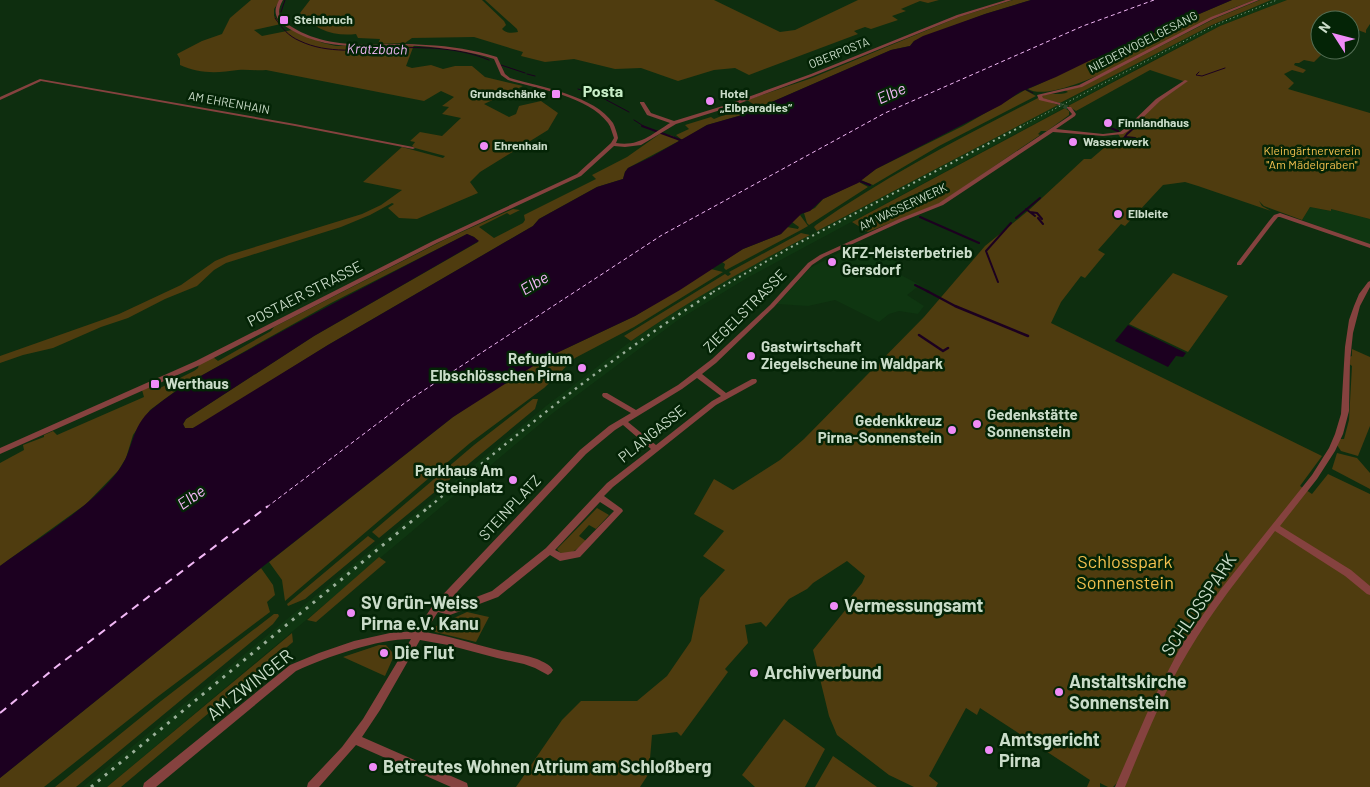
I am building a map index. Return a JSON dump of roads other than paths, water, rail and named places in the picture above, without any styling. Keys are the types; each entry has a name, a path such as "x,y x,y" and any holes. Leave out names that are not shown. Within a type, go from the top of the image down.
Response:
{"street":[{"path":"281,0 276,13 281,21 297,33 323,43 351,47 414,45 456,48 496,58 500,71 506,77 575,99 600,113 614,126 616,138 613,144"},
{"name":"OBERPOSTA","path":"613,144 634,145 643,142 674,123 812,75 964,14 1010,0"},
{"name":"NIEDERVOGELGESANG","path":"1058,104 1039,97 1042,93 1080,86 1212,18 1257,0"},
{"name":"AM EHRENHAIN","path":"0,99 40,80 295,124 413,148"},
{"path":"1051,130 1103,135 1121,133 1158,100 1186,82"},
{"path":"642,103 646,111 652,115 674,123"},
{"name":"AM WASSERWERK","path":"810,264 822,256 941,204 1073,116 1074,114 1069,108"},
{"name":"POSTAER STRASSE","path":"0,451 198,362 461,230 579,175 613,144"},
{"path":"1239,264 1276,216 1280,215 1370,246"},
{"name":"ZIEGELSTRASSE","path":"697,374 744,334 810,264"},
{"name":"SCHLOSSPARK","path":"1120,787 1171,675 1195,632 1311,483 1332,450 1345,417 1347,355 1358,303 1370,283"},
{"path":"697,374 725,396"},
{"name":"STEINPLATZ","path":"312,787 355,739 417,635 436,608 583,452 604,433 680,387 697,374"},
{"name":"PLANGASSE","path":"436,608 450,611 495,594 549,551 610,485 655,448 725,396 754,381"},
{"path":"605,395 636,414"},
{"path":"623,421 655,448"},
{"path":"549,551 560,557 577,554 619,511 598,497"},
{"path":"1275,527 1348,573 1370,591"},
{"path":"417,635 518,659 544,666 548,670"},
{"name":"AM ZWINGER","path":"148,787 293,668 309,660 380,639 417,635"},
{"path":"355,739 463,787"}],"water":[{"name":"Elbe","path":"1031,0 1232,0 1136,41 1133,45 1111,55 1093,59 1020,92 1001,105 876,169 858,183 823,199 810,211 801,214 781,234 743,249 680,290 635,316 546,358 453,417 261,568 0,778 0,566 78,510 106,485 123,463 140,423 152,409 200,376 467,234 479,241 314,336 186,419 183,424 185,428 193,428 328,345 533,226 539,219 597,187 623,179 628,168 707,125 742,115 891,50 910,46 914,41 923,36"},
{"path":"1128,325 1186,353 1183,357 1176,356 1168,367 1115,341"}],"waterway":[{"name":"Kratzbach","path":"281,12 285,0"},
{"name":"Kratzbach","path":"275,18 292,37 321,48 344,50 428,48 465,52 489,60"},
{"name":"Kratzbach","path":"501,65 525,73"},
{"path":"1199,72 1196,75 1202,76 1225,68"},
{"name":"Kratzbach","path":"527,74 535,76"},
{"name":"Kratzbach","path":"578,89 599,96 629,112"},
{"path":"1025,89 1033,93"},
{"name":"Kratzbach","path":"634,120 645,127"},
{"path":"1135,127 1140,123"},
{"name":"Kratzbach","path":"642,126 683,141"},
{"path":"1106,126 1118,131"},
{"path":"1128,143 1124,138 1136,126"},
{"path":"1125,137 1135,138"},
{"path":"857,180 870,185"},
{"path":"1026,209 1040,198"},
{"path":"1016,218 1026,209"},
{"path":"1026,209 1035,216"},
{"path":"1030,212 1037,213 1042,219"},
{"path":"920,217 979,243"},
{"path":"1038,218 1043,224"},
{"path":"998,282 986,251 1011,223"},
{"path":"915,285 927,291"},
{"path":"927,291 955,306 1028,336"},
{"path":"919,335 943,351 948,348"}],"tunnel":[{"path":"1058,104 1069,108"}],"railway":[{"path":"1020,127 1215,25 1277,0"},
{"path":"713,292 793,246 1022,126"},
{"path":"429,507 604,367 715,291"},
{"path":"91,787 430,506"}],"place":[{"name":"Steinbruch","path":"284,20"},
{"name":"Grundschänke","path":"556,94"},
{"name":"Hotel „Elbparadies“","path":"710,101"},
{"name":"Finnlandhaus","path":"1108,123"},
{"name":"Wasserwerk","path":"1073,142"},
{"name":"Ehrenhain","path":"484,146"},
{"name":"Elbleite","path":"1118,214"},
{"name":"KFZ-Meisterbetrieb Gersdorf","path":"832,262"},
{"name":"Gastwirtschaft Ziegelscheune im Waldpark","path":"751,356"},
{"name":"Refugium Elbschlösschen Pirna","path":"582,368"},
{"name":"Werthaus","path":"155,384"},
{"name":"Gedenkstätte Sonnenstein","path":"977,424"},
{"name":"Gedenkkreuz Pirna-Sonnenstein","path":"952,430"},
{"name":"Parkhaus Am Steinplatz","path":"513,480"},
{"name":"Vermessungsamt","path":"834,606"},
{"name":"SV Grün-Weiss Pirna e.V. Kanu","path":"351,613"},
{"name":"Die Flut","path":"384,653"},
{"name":"Archivverbund","path":"754,673"},
{"name":"Anstaltskirche Sonnenstein","path":"1059,692"},
{"name":"Amtsgericht Pirna","path":"989,750"},
{"name":"Betreutes Wohnen Atrium am Schloßberg","path":"373,767"}],"district":[{"name":"Posta","path":"603,91"}],"park label":[{"name":"Kleingärtnerverein \"Am Mädelgraben\"","path":"1312,158"},
{"name":"Schlosspark Sonnenstein","path":"1125,572"}]}
